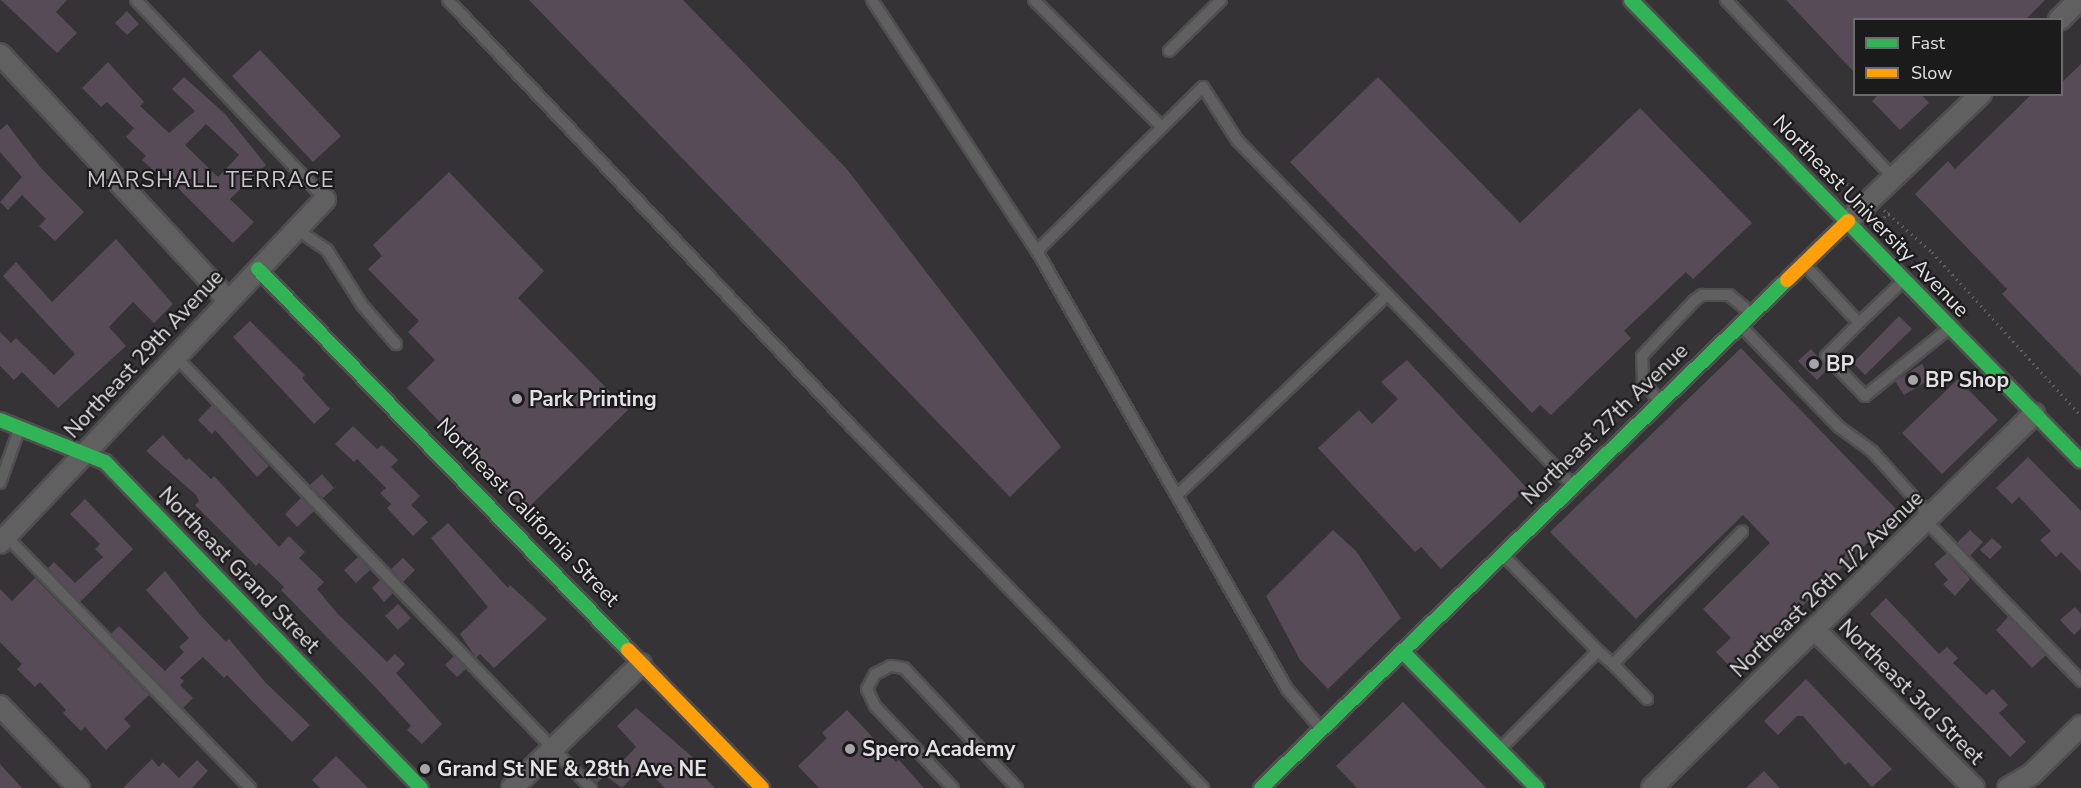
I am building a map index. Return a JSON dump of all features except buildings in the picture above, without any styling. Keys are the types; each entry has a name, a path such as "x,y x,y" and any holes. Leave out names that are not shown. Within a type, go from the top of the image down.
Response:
{"street":[{"name":"Northeast University Avenue","path":"1631,0 2081,461"},
{"path":"2061,18 2079,0"},
{"path":"0,54 228,300"},
{"name":"Northeast 27th Avenue","path":"1261,788 1979,96"},
{"name":"Northeast 29th Avenue","path":"3,539 325,199"},
{"name":"Northeast California Street","path":"258,269 762,788"},
{"name":"Northeast 26th 1/2 Avenue","path":"1652,788 2034,414"},
{"name":"Northeast Grand Street","path":"0,420 105,462 421,788"},
{"name":"Northeast 3rd Street","path":"1815,630 1974,788"},
{"path":"1403,652 1537,788"},
{"path":"512,788 641,664"},
{"path":"0,706 79,788"},
{"path":"2008,788 2031,774 2081,726"}],"lane":[{"path":"136,0 325,199"},
{"path":"448,0 852,428 1203,788"},
{"path":"872,0 1037,251 1287,689 1322,730"},
{"path":"1034,0 1162,128"},
{"path":"1169,51 1221,0"},
{"path":"1726,0 1894,178"},
{"path":"1037,251 1203,87 1238,141 1574,487"},
{"path":"296,229 327,250 362,306 396,344"},
{"path":"1805,265 1859,323"},
{"path":"1904,280 1826,356 1865,396 1950,327"},
{"path":"1177,495 1387,295"},
{"path":"1660,403 1643,381 1642,356 1695,300 1702,295 1729,295 1752,315"},
{"path":"1741,326 1839,427 1872,451 1928,519 2081,681"},
{"path":"175,356 591,788"},
{"path":"0,483 19,429"},
{"path":"1613,664 1742,532"},
{"path":"3,539 250,788"},
{"path":"1503,555 1647,699"},
{"path":"1499,750 1598,651"},
{"path":"953,788 875,706 867,689 876,674 891,666 904,668 1017,788"}],"path":[{"path":"1889,212 1960,281 2013,345 2081,416"}],"traffic: fast":[{"path":"1631,0 2081,461"},
{"path":"258,269 628,650"},
{"path":"1261,788 1787,280"},
{"path":"0,420 105,462 421,788"},
{"path":"1403,652 1537,788"}],"traffic: slow":[{"path":"1787,280 1848,221"},
{"path":"628,650 762,788"}],"place":[{"name":"BP","path":"1814,364"},
{"name":"BP Shop","path":"1913,380"},
{"name":"Park Printing","path":"517,399"},
{"name":"Spero Academy","path":"850,749"},
{"name":"Grand St NE & 28th Ave NE","path":"425,769"}],"district":[{"name":"MARSHALL TERRACE","path":"211,181"}]}
